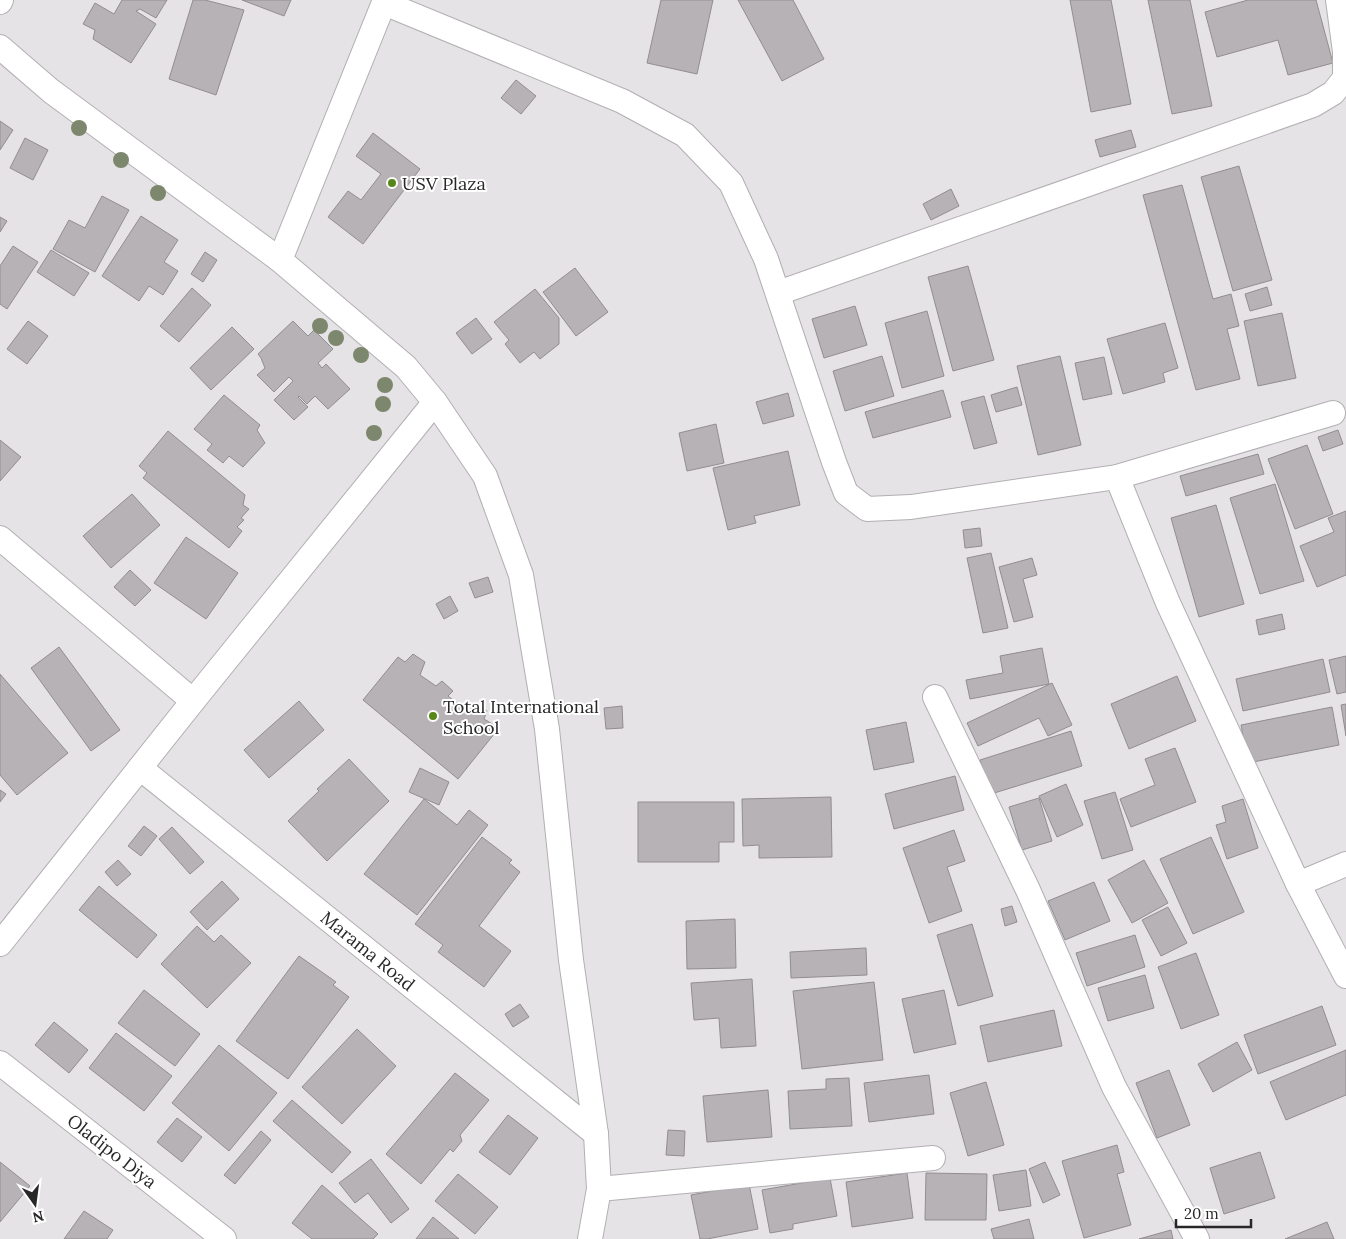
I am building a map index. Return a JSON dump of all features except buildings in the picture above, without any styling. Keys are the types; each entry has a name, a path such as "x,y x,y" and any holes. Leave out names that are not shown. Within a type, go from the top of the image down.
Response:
{"street":[{"path":"778,293 1313,104 1333,93 1345,78 1345,52 1338,0"},
{"path":"280,260 385,1 622,101 685,135 731,182 766,259 834,462 846,492 867,509 912,507 1117,477 1333,413"},
{"path":"0,47 51,91 280,260 406,367 435,402 485,476 521,575 547,729 571,960 596,1134 599,1189 590,1239"},
{"path":"0,944 193,701 435,402"},
{"path":"1117,477 1168,603 1298,884 1346,976"},
{"path":"0,538 193,701"},
{"path":"935,697 1028,890 1114,1087 1197,1239"},
{"name":"Marama Road","path":"140,768 596,1134"},
{"path":"1298,884 1346,864"},
{"name":"Oladipo Diya","path":"0,1063 224,1239"},
{"path":"599,1189 933,1158"}],"place":[{"name":"USV Plaza","path":"392,183"},
{"name":"Total International School","path":"433,716"}]}
